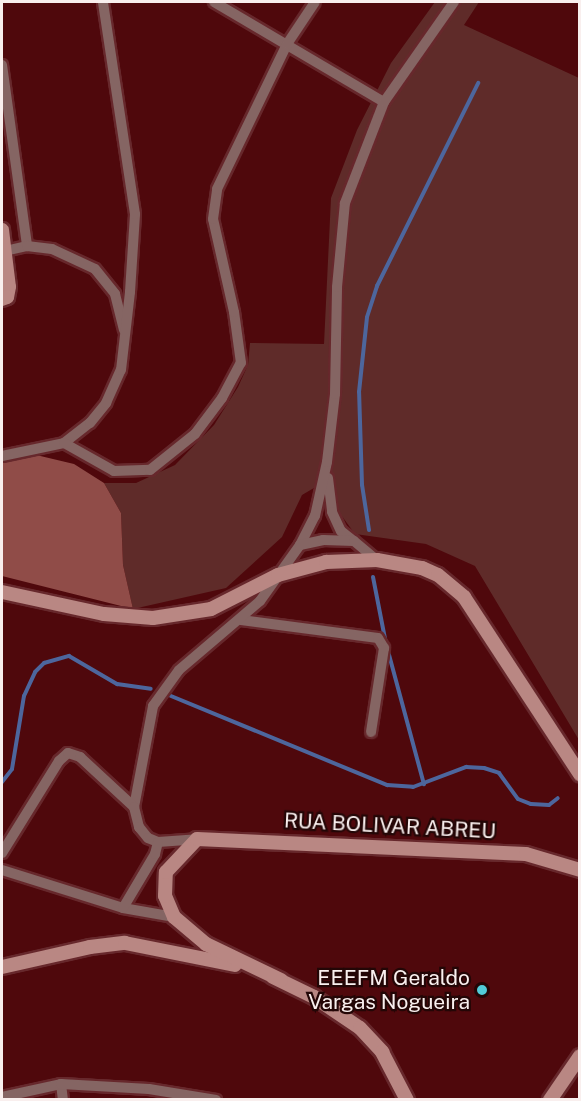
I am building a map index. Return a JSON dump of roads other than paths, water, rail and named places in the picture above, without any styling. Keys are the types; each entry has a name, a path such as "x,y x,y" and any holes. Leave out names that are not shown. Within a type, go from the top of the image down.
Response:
{"main road":[{"path":"2,230 5,252 4,298"},
{"path":"2,592 104,614 153,618 211,609 278,575 326,562 376,560 438,575 464,597 579,774"},
{"path":"197,839 166,872 165,896 174,917 206,944 281,980 341,1013 371,1038 396,1073 407,1100"},
{"name":"RUA BOLIVAR ABREU","path":"197,839 526,854 579,870"},
{"path":"2,967 90,947 125,944 205,957 281,980"},
{"path":"550,1100 579,1056"}],"street":[{"path":"2,454 64,443 90,423 106,403 120,370 126,336 135,214 103,2"},
{"path":"214,2 384,102"},
{"path":"64,443 114,471 150,470 195,434 227,389 241,363 238,330 214,230 217,189 286,44 315,2"},
{"path":"197,839 158,842 139,827 134,807 153,706 179,670 241,620 300,545 315,516 327,462 335,394 337,287 345,203 384,102 454,2"},
{"path":"2,65 27,246"},
{"path":"5,252 27,246 52,249 95,268 115,294 126,336"},
{"path":"327,462 332,512 341,531 376,560"},
{"path":"300,545 323,540 354,541"},
{"path":"241,620 378,638 384,648 371,732"},
{"path":"2,853 59,761 68,753 80,757 134,807"},
{"path":"123,908 155,854 158,842"},
{"path":"155,854 166,872"},
{"path":"2,870 123,908 174,917"},
{"path":"61,1084 63,1100"},
{"path":"2,1096 61,1084 216,1100"}],"waterway":[{"path":"369,530 362,485 359,392 367,317 377,286 478,83"},
{"path":"373,577 386,644"},
{"path":"388,651 424,784"},
{"path":"2,782 12,769 24,696 35,672 44,663 69,656 117,684 151,689"},
{"path":"171,696 387,785 413,787 466,767 484,768 499,773 518,799 531,804 549,805 558,798"}],"place":[{"name":"EEEFM Geraldo Vargas Nogueira","path":"482,990"}]}
